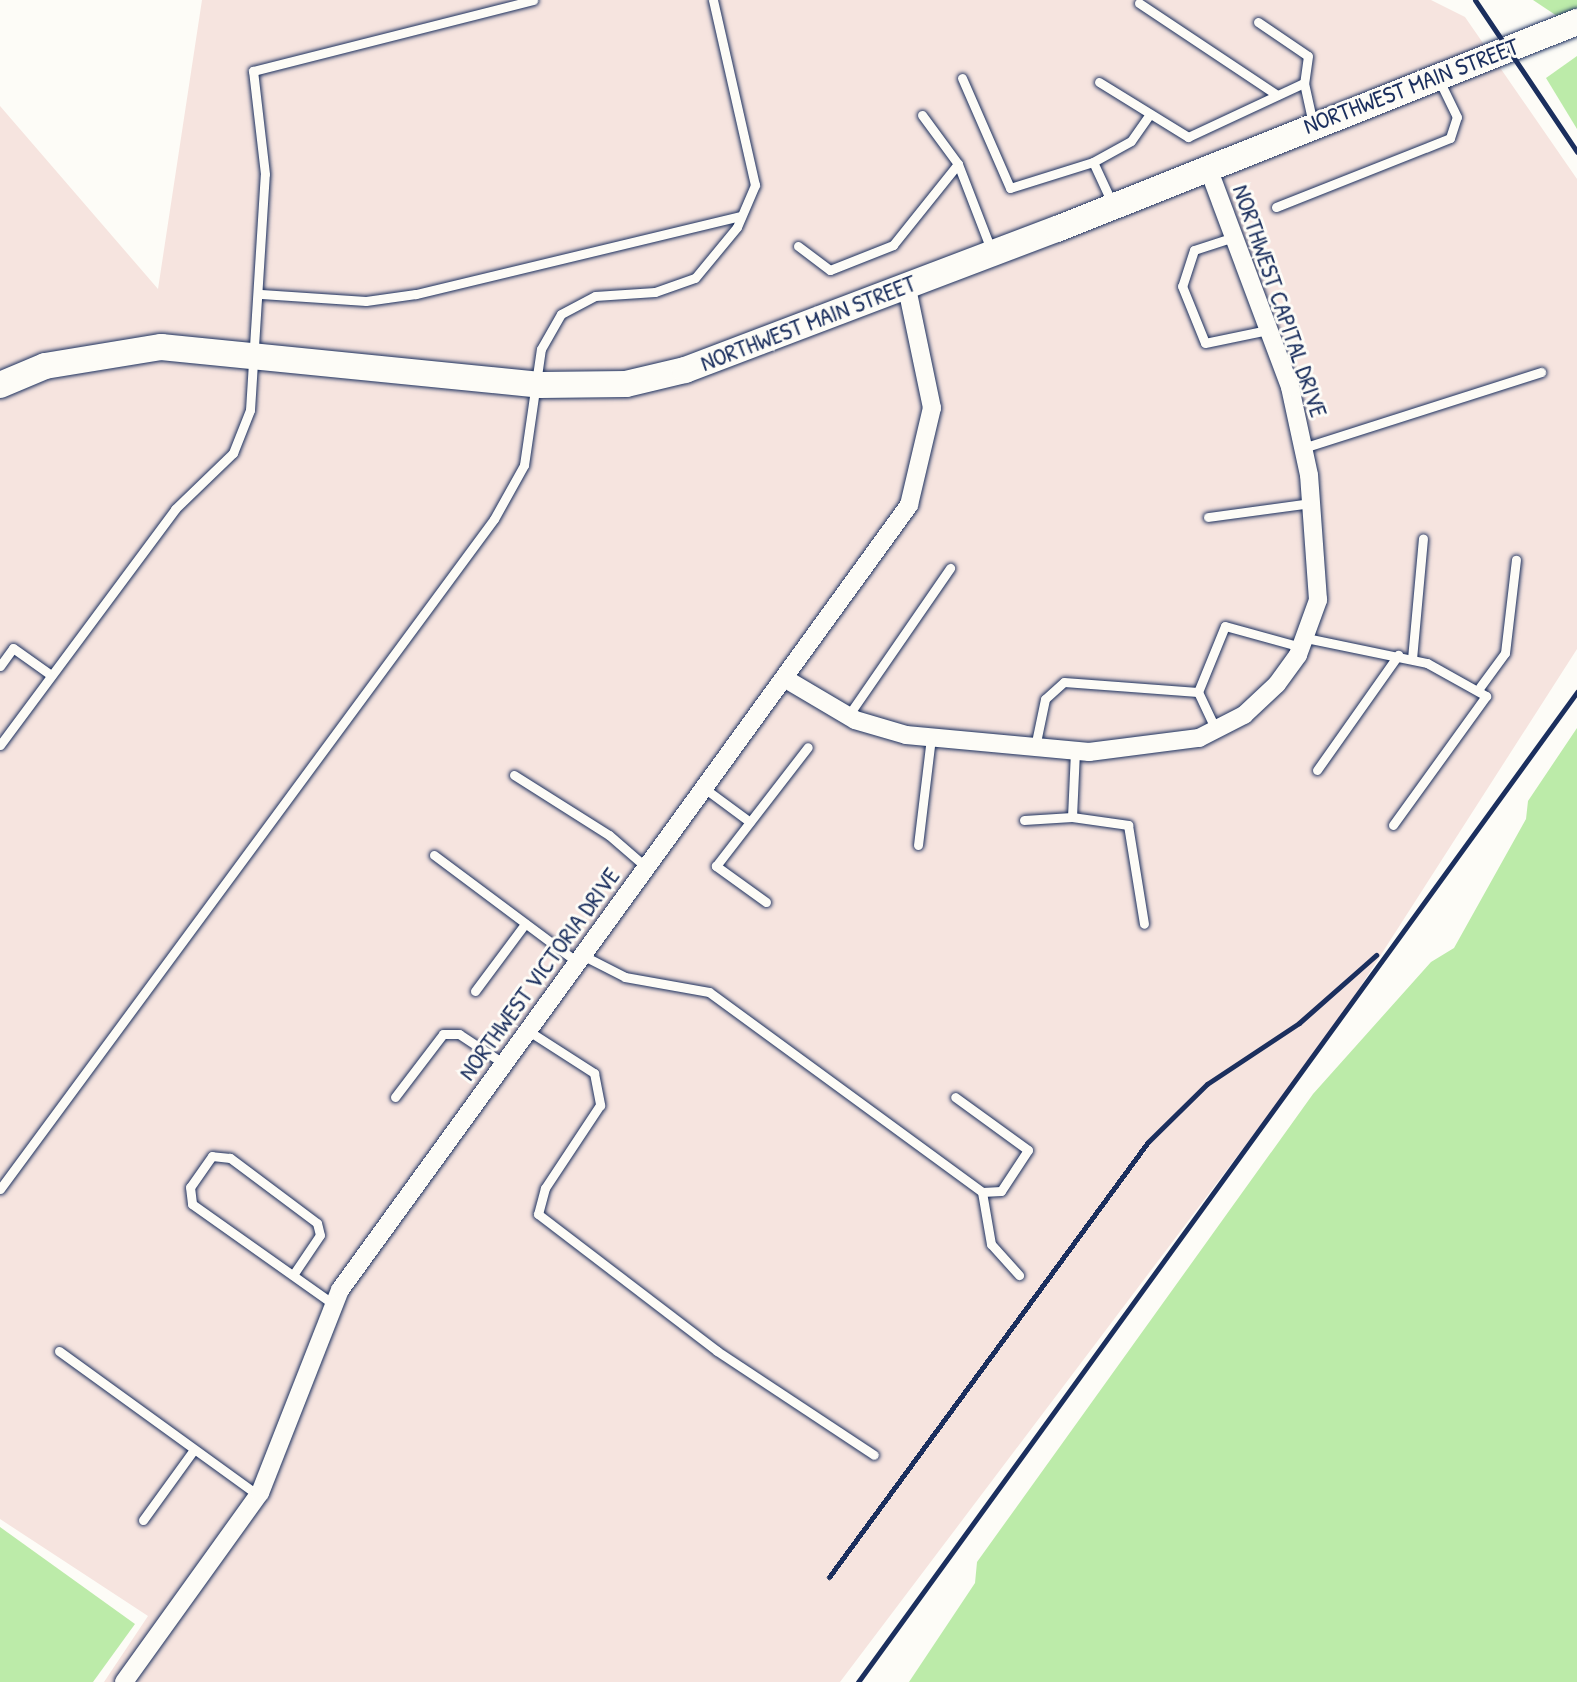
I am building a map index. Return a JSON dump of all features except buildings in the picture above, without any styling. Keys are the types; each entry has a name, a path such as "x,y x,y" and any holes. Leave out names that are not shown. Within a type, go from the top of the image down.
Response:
{"street":[{"name":"NORTHWEST MAIN STREET","path":"2,378 45,366 161,347 540,385 626,384 685,370 1577,22"},
{"name":"NORTHWEST CAPITAL DRIVE","path":"784,678 848,716 931,738 1075,751 1144,749 1216,730 1261,700 1304,642 1319,577 1312,503 1303,448 1268,330 1207,165"},
{"name":"NORTHWEST VICTORIA DRIVE","path":"124,1682 259,1496 333,1304 503,1063 784,678 916,488 932,390 906,284"}],"lane":[{"path":"0,745 175,509 233,453 250,410 261,294 265,174 253,71 533,0"},
{"path":"0,1189 494,519 524,465 540,385 541,349 561,314 595,296 655,292 695,278 741,216 755,185 713,0"},
{"path":"1139,3 1277,95"},
{"path":"1258,22 1308,56 1304,83 1313,124"},
{"path":"1276,207 1450,138 1457,117 1437,77"},
{"path":"962,78 1010,188 1093,162 1131,141 1150,114"},
{"path":"1099,82 1188,137 1304,83"},
{"path":"922,115 958,164 992,252"},
{"path":"1093,162 1113,205"},
{"path":"798,246 830,270 893,245 958,164"},
{"path":"261,294 366,301 416,294 741,216"},
{"path":"1234,237 1194,250 1182,286 1205,343 1268,330"},
{"path":"1303,448 1541,372"},
{"path":"1208,517 1312,503"},
{"path":"1412,659 1423,538"},
{"path":"1393,825 1483,703 1480,687 1505,653 1516,560"},
{"path":"848,716 950,568"},
{"path":"1216,730 1198,692 1225,626 1304,642 1398,655 1480,687"},
{"path":"0,666 13,648 51,675"},
{"path":"1317,770 1398,655"},
{"path":"1034,749 1045,699 1064,682 1198,692"},
{"path":"918,845 931,738"},
{"path":"766,902 716,866 808,747"},
{"path":"1072,817 1075,751"},
{"path":"514,775 609,835 646,867"},
{"path":"704,788 750,822"},
{"path":"1024,820 1072,817 1128,825 1144,924"},
{"path":"434,855 525,924 579,958 625,977 709,992 982,1192 1001,1191 1028,1150 955,1097"},
{"path":"475,991 525,924"},
{"path":"527,1030 594,1073 600,1105 545,1188 538,1214 717,1351 874,1455"},
{"path":"395,1097 443,1034 459,1034 503,1063"},
{"path":"293,1275 320,1235 317,1223 230,1158 212,1156 190,1187 192,1204 333,1304"},
{"path":"982,1192 991,1244 1019,1275"},
{"path":"59,1351 259,1496"},
{"path":"143,1520 193,1451"}],"shaded area":[{"path":"202,0 1431,0 1465,17 1577,179 1577,649 1334,1028 840,1682 104,1682 148,1616 0,1519 0,106 158,289"}],"green space":[{"path":"1533,0 1577,0 1577,8 1557,16"},
{"path":"1577,56 1577,129 1546,78"},
{"path":"1577,728 1577,1682 909,1682 975,1583 977,1562 1313,1094 1431,962 1454,948 1526,819 1528,801"},
{"path":"0,1527 135,1624 93,1682 0,1682"}],"railway":[{"path":"1475,0 1577,152"},
{"path":"858,1682 1577,692"},
{"path":"829,1577 1148,1142 1207,1084 1299,1023 1376,955"}]}
